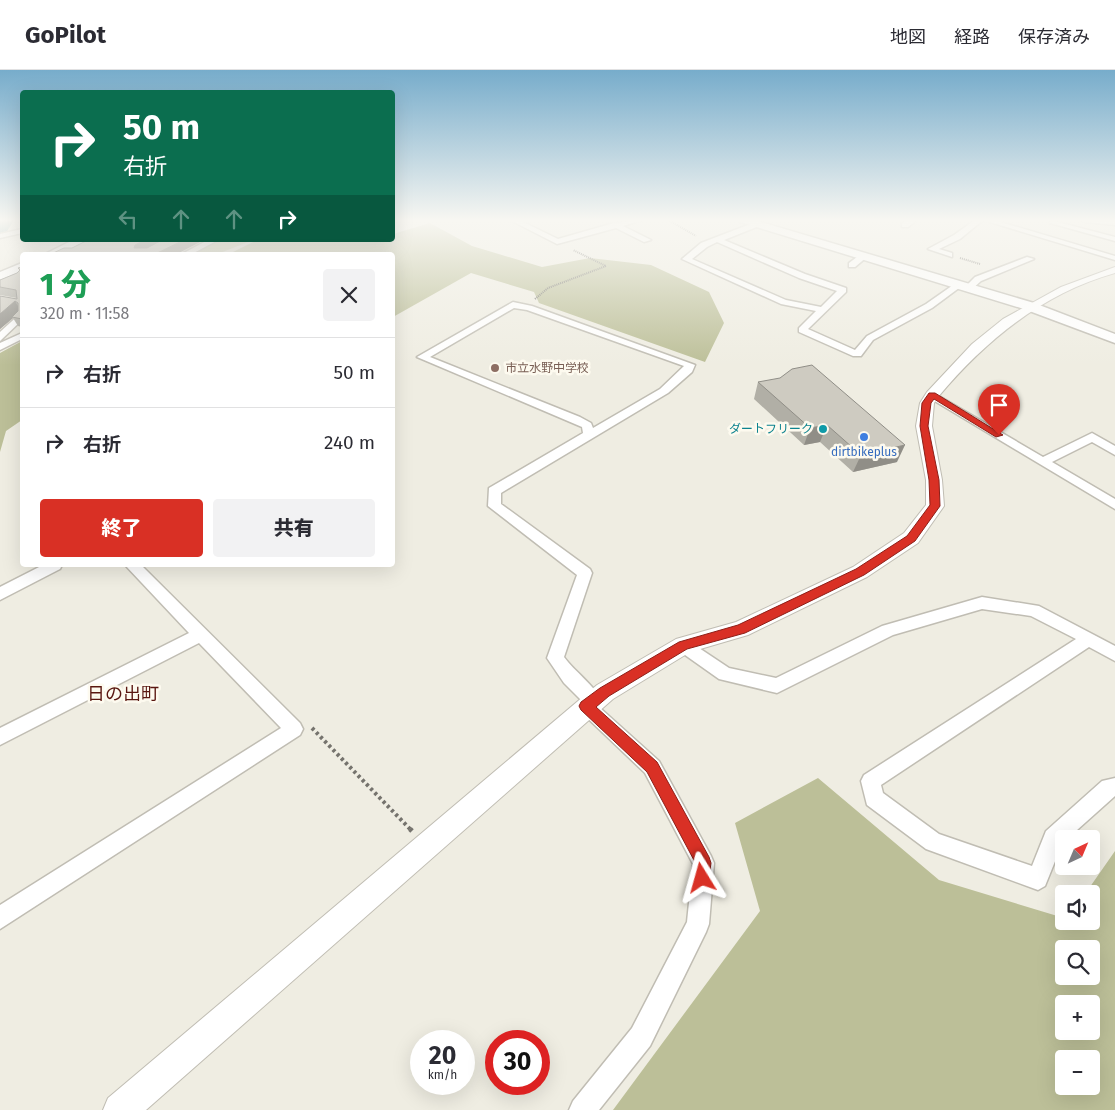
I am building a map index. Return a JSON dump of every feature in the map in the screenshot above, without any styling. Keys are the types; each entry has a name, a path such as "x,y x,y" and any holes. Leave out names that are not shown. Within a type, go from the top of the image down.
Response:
{"highway":[{"path":"0,277 19,269"}],"main road":[{"path":"905,269 1029,306 1115,339"}],"street":[{"path":"708,269 784,302 824,310"},
{"path":"783,269 843,290 802,330 857,354 870,338 963,286 1006,269"},
{"path":"120,1110 424,846 605,692 684,645 741,629 860,572 911,538 935,506 934,480 924,426 927,403 932,395 990,332 1029,306 1091,278 1115,270"},
{"path":"0,287 20,278"},
{"path":"582,1110 641,1037 698,924 704,863 652,767 590,704 555,658 585,573 495,506 494,491 589,433 600,429 664,391 688,370 690,365 529,308 513,305 422,357 576,419 587,425 589,433"},
{"path":"0,338 20,317"},
{"path":"0,347 20,337"},
{"path":"932,395 1115,504"},
{"path":"1044,460 1092,437 1115,451"},
{"path":"0,594 51,567"},
{"path":"0,918 294,728 134,567"},
{"path":"684,645 725,674 777,686 888,630 982,603 1034,610 1115,654"},
{"path":"0,738 200,635"},
{"path":"1089,639 871,780 874,798 933,842 1038,879 1054,838 1109,788 1115,786"}],"path":[{"path":"529,308 538,294 548,288 599,269"},
{"path":"997,269 1002,270"},
{"path":"294,728 311,727 406,822 424,846"}],"green space":[{"path":"395,269 659,269 709,292 724,323 705,362 539,303 534,292 471,273 395,316"},
{"path":"20,342 20,421 6,431 0,452 0,353"},
{"path":"818,778 939,880 1055,915 1055,930 1100,930 1100,885 1091,885 1115,851 1115,1110 613,1110 760,911 735,823"}],"building":[{"path":"20,270 20,319 12,317 18,311 18,303 15,301 0,314 0,296 17,299 16,290 0,287 0,280"},
{"path":"812,365 905,445 861,455 827,425 810,428 758,382 780,378 792,369"}],"place":[{"name":"市立水野中学校","path":"495,368"},
{"name":"ダートフリーク","path":"823,429"},
{"name":"dirtbikeplus","path":"864,437"}],"district":[{"name":"日の出町","path":"123,694"}],"route":[{"path":"702,878 704,863 652,767 586,706 605,692 684,645 741,629 860,572 911,538 935,506 934,480 924,426 927,403 932,395 999,435"}]}
